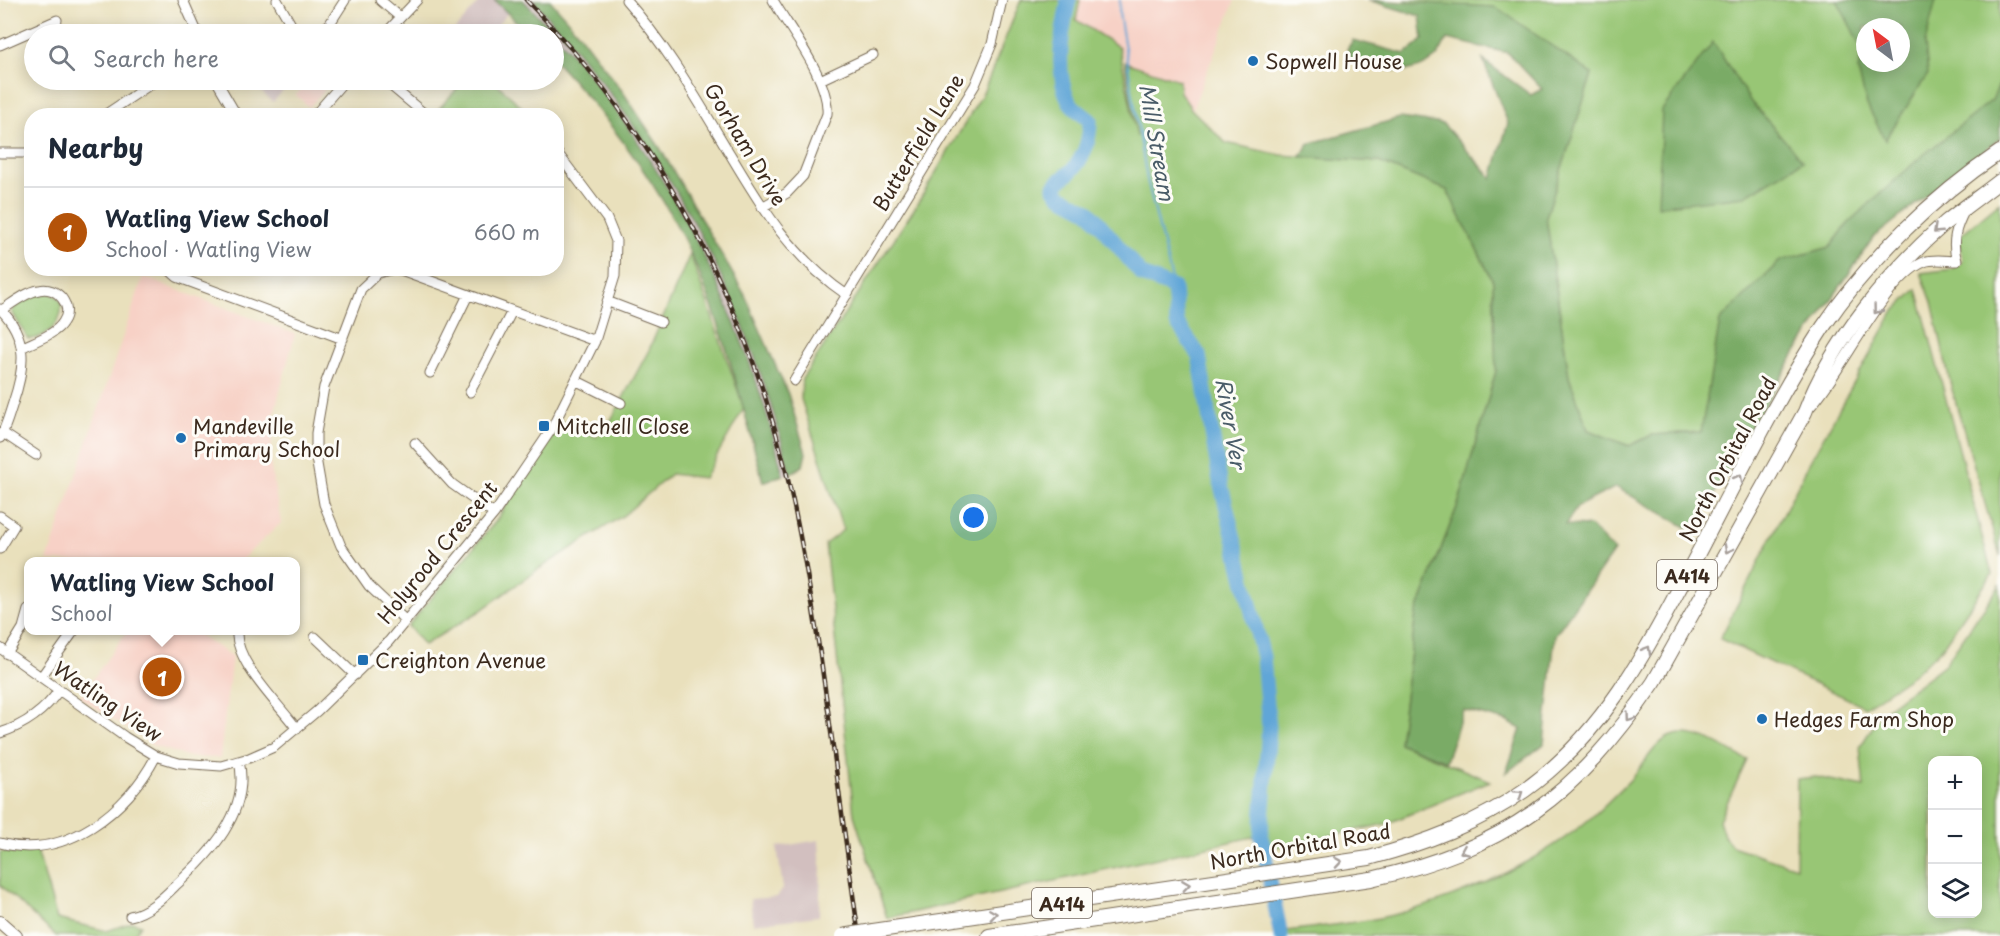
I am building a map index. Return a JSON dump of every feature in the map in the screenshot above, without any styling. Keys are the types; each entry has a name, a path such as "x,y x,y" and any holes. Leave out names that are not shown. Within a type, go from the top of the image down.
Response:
{"highway":[{"name":"North Orbital Road","path":"843,936 1369,858 1402,849 1464,826 1526,789 1567,755 1591,730 1636,669 1797,369 1832,315 1866,272 1909,225 1964,178 2000,152"},
{"name":"North Orbital Road","path":"989,936 1284,893 1409,871 1463,852 1509,829 1574,782 1627,722 1654,682 1805,412 1815,386 1867,307 1924,243 2000,181"}],"main road":[{"path":"0,922 16,936"}],"street":[{"path":"183,0 194,24"},
{"path":"278,0 291,24"},
{"path":"330,24 345,0"},
{"path":"380,0 400,17"},
{"path":"394,24 417,0"},
{"name":"Gorham Drive","path":"626,0 676,64 762,207 798,255 847,296"},
{"path":"762,207 788,193 803,176 827,114 827,94 773,0"},
{"name":"Butterfield Lane","path":"794,381 975,85 992,44 1002,0"},
{"path":"48,24 57,20"},
{"path":"0,45 24,34"},
{"path":"820,80 873,55"},
{"path":"116,108 142,90"},
{"path":"222,90 232,108"},
{"path":"321,108 336,90"},
{"path":"396,90 417,108"},
{"path":"0,153 24,153"},
{"name":"Holyrood Crescent","path":"239,761 274,747 297,729 355,675 405,621 494,514 551,430 595,341 609,303 617,263 616,241 607,219 564,162"},
{"path":"1805,412 1825,391 1859,334 1910,270 1925,262 1957,261 1954,253 1955,230 1967,207"},
{"path":"176,276 343,339"},
{"path":"375,276 361,289 324,387 316,433 316,458 324,504 341,546 352,565 369,586 405,621"},
{"path":"417,276 595,341"},
{"path":"23,347 62,325 67,313 64,301 51,290 40,289 1,310 14,327 23,347 24,368 2,435 36,454"},
{"path":"430,373 468,295"},
{"path":"609,303 661,322"},
{"path":"470,392 512,310"},
{"path":"577,381 621,403"},
{"path":"415,443 452,484 494,514"},
{"path":"0,516 14,526 2,546"},
{"path":"4,651 24,624"},
{"path":"41,677 71,635"},
{"path":"237,635 244,660 297,729"},
{"path":"315,637 355,675"},
{"name":"Watling View","path":"4,651 125,737 156,756 194,765 221,766 239,761"},
{"path":"0,733 29,721 48,705 59,690"},
{"path":"0,843 34,846 71,838 86,831 103,820 137,786 156,756"},
{"path":"130,916 139,914 168,893 195,869 220,839 239,800 241,778 239,761"}],"shaded area":[{"path":"481,0 494,0 508,13 498,24 460,24"},
{"path":"523,0 533,0 555,24 544,24"},
{"path":"1080,0 1235,0 1192,110 1180,92 1179,80 1125,62 1119,47 1075,20"},
{"path":"564,34 621,106 664,168 698,227 728,288 763,376 790,474 783,475 759,392 729,309 671,196 638,141 588,74 564,47"},
{"path":"259,90 284,90 273,102"},
{"path":"301,90 324,90 309,107 296,95"},
{"name":"Mandeville Primary School","path":"143,277 295,334 274,414 270,462 281,523 244,557 48,557"},
{"path":"124,635 199,635 232,656 220,758 190,757 154,746 80,697"},
{"path":"819,840 821,870 819,916 753,924 750,899 777,897 783,889 777,847"}],"green space":[{"path":"494,0 523,0 545,24 519,24"},
{"path":"533,0 550,0 623,92 660,148 745,295 788,394 806,453 803,466 790,474 771,406 749,341 723,279 693,220 659,163 621,108 564,36 564,24 554,24"},
{"path":"1021,0 1080,0 1076,20 1119,47 1137,137 1125,62 1179,80 1180,92 1192,110 1226,143 1281,155 1379,162 1447,190 1493,281 1496,371 1459,502 1416,614 1399,743 1490,781 1386,824 1267,849 1261,835 887,918 854,815 825,544 843,530 801,399 802,379 916,206 983,93"},
{"path":"1368,0 1496,7 1592,74 1546,217 1569,377 1588,430 1629,446 1652,435 1701,432 1720,320 1780,261 1830,247 1851,220 1922,156 1992,100 2000,83 2000,138 1873,238 1796,352 1693,531 1616,487 1578,506 1565,525 1590,526 1614,551 1555,635 1544,744 1506,773 1521,729 1506,721 1463,710 1446,761 1399,743 1416,614 1459,502 1496,371 1493,281 1447,190 1379,162 1301,157 1308,144 1400,118 1443,124 1492,178 1508,123 1483,60 1531,95 1542,89 1508,53 1447,39 1436,57 1414,69 1394,70 1352,60 1347,49 1353,40 1405,54 1423,40 1420,16"},
{"path":"1404,0 2000,0 2000,112 1863,225 1701,432 1652,435 1630,446 1588,430 1569,377 1546,217 1592,74"},
{"path":"1837,0 1936,0 1925,43 1928,74 1885,140 1867,105 1858,72 1910,72 1910,18 1856,18 1856,37"},
{"path":"1713,42 1751,102 1803,161 1745,196 1658,206 1662,110"},
{"path":"564,45 612,104 650,161 685,220 716,281 743,344 765,409 783,475 763,482 727,350 691,253 650,180 588,98 564,71"},
{"path":"456,90 504,90 523,108 440,108"},
{"path":"2000,202 2000,556 1951,386 1932,302 1921,273 1953,269 1963,261 1959,236"},
{"path":"690,254 744,408 704,478 671,474 624,515 537,570 480,611 424,645 408,626 496,521 560,421 596,437 605,431 649,350"},
{"path":"1917,289 1992,574 1941,649 1914,674 1865,707 1720,639 1808,465 1893,313"},
{"path":"39,293 51,294 58,298 61,305 60,314 49,331 40,337 28,339 12,312 15,306"},
{"path":"2000,585 2000,936 1281,936 1280,932 1358,922 1411,910 1438,902 1494,879 1546,850 1592,817 1631,779 1659,744 1671,736 1680,734 1690,734 1710,740 1747,760 1719,820 1724,836 1732,846 1796,867 1797,779 1816,777 1864,787 1860,747 1882,712 1945,664"},
{"path":"37,850 57,919 107,931 133,922 141,925 133,936 56,936 0,885 0,852"}],"waterway":[{"name":"River Ver","path":"1061,0 1063,26"},
{"name":"River Ver","path":"1069,0 1061,51 1064,90 1069,101 1090,120 1090,126 1086,146 1078,163 1054,188 1061,196 1089,211 1142,275 1174,288 1177,323 1199,355 1220,481 1263,657 1269,727 1261,835 1281,936"},
{"name":"Mill Stream","path":"1120,0 1119,13 1147,179 1174,288"}],"railway":[{"path":"526,0 548,24"},
{"path":"564,41 618,108 659,167 694,229 726,294 775,428 792,497 812,606 859,936"}],"place":[{"name":"Sopwell House","path":"1253,61"},
{"name":"Mitchell Close","path":"544,426"},
{"name":"Mandeville Primary School","path":"181,438"},
{"name":"Creighton Avenue","path":"363,660"},
{"name":"Watling View School","path":"162,677"},
{"name":"Hedges Farm Shop","path":"1762,719"}]}
